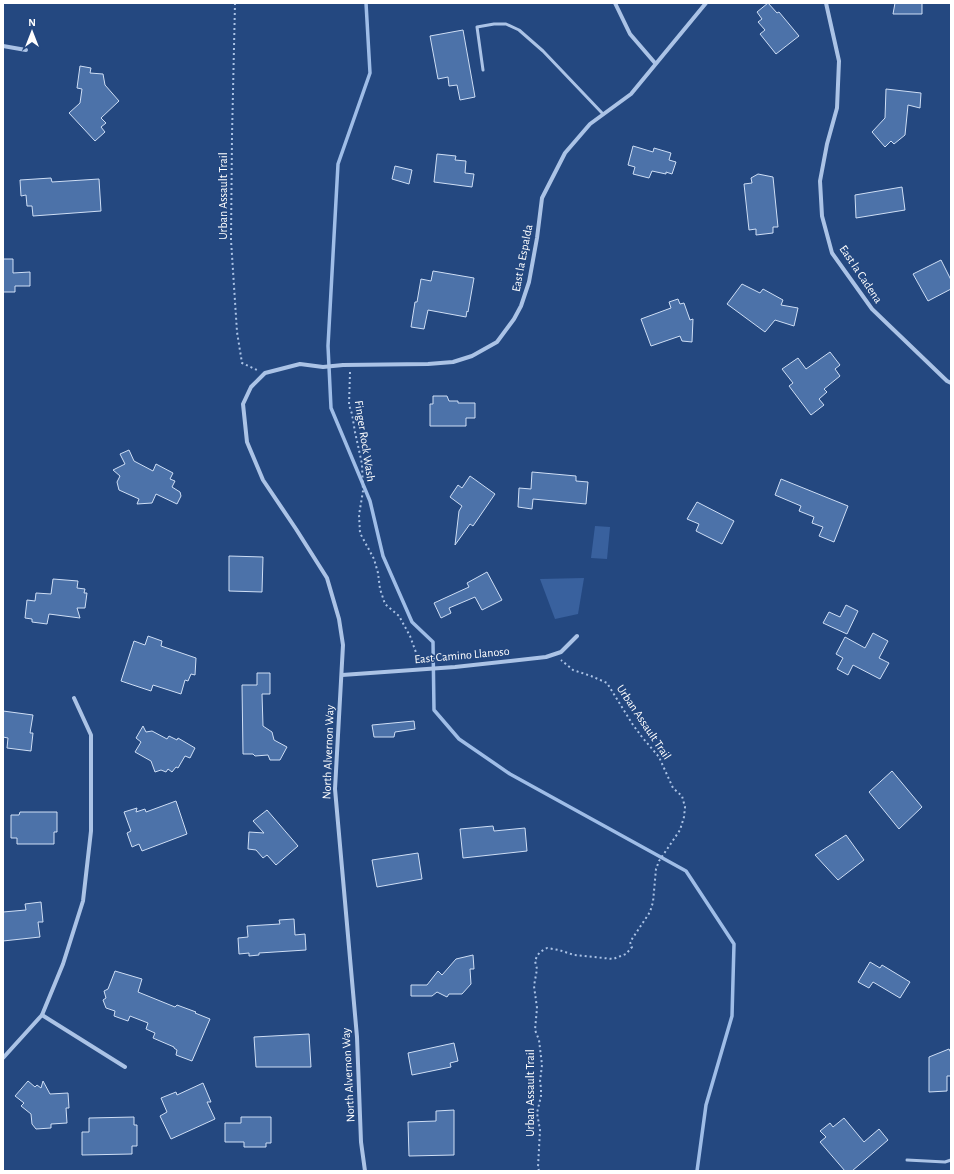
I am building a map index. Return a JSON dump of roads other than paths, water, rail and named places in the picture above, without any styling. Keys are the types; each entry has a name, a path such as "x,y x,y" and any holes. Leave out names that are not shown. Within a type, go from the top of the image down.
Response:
{"street":[{"path":"615,3 630,34 655,63"},
{"name":"East la Espalda","path":"244,404 251,387 265,373 300,364 323,367 453,362 472,356 497,342 514,319 521,306 529,282 542,198 565,153 590,124 631,94 706,3"},
{"name":"East la Cadena","path":"826,3 840,61 837,108 827,144 820,181 822,216 832,253 872,309 923,359 951,383"},
{"path":"3,46 26,50"},
{"name":"North Alvernon Way","path":"244,404 247,442 263,480 327,578 339,620 343,645 335,789 357,1037 362,1142 365,1171"},
{"name":"East Camino Llanoso","path":"342,675 455,667 546,657 561,652 577,636"},
{"path":"3,1058 42,1015 63,964 83,901 91,831 91,735 74,698"},
{"path":"42,1015 125,1067"}],"lane":[{"path":"483,70 477,27 494,24 506,24 519,30 543,51 603,114"},
{"path":"907,1160 944,1162 951,1160"}],"waterway":[{"path":"366,3 370,73 338,164 328,346 331,408 370,501 383,556 412,622 433,642 434,710 459,739 510,774 686,871 734,944 732,1016 706,1105 697,1171"}]}
